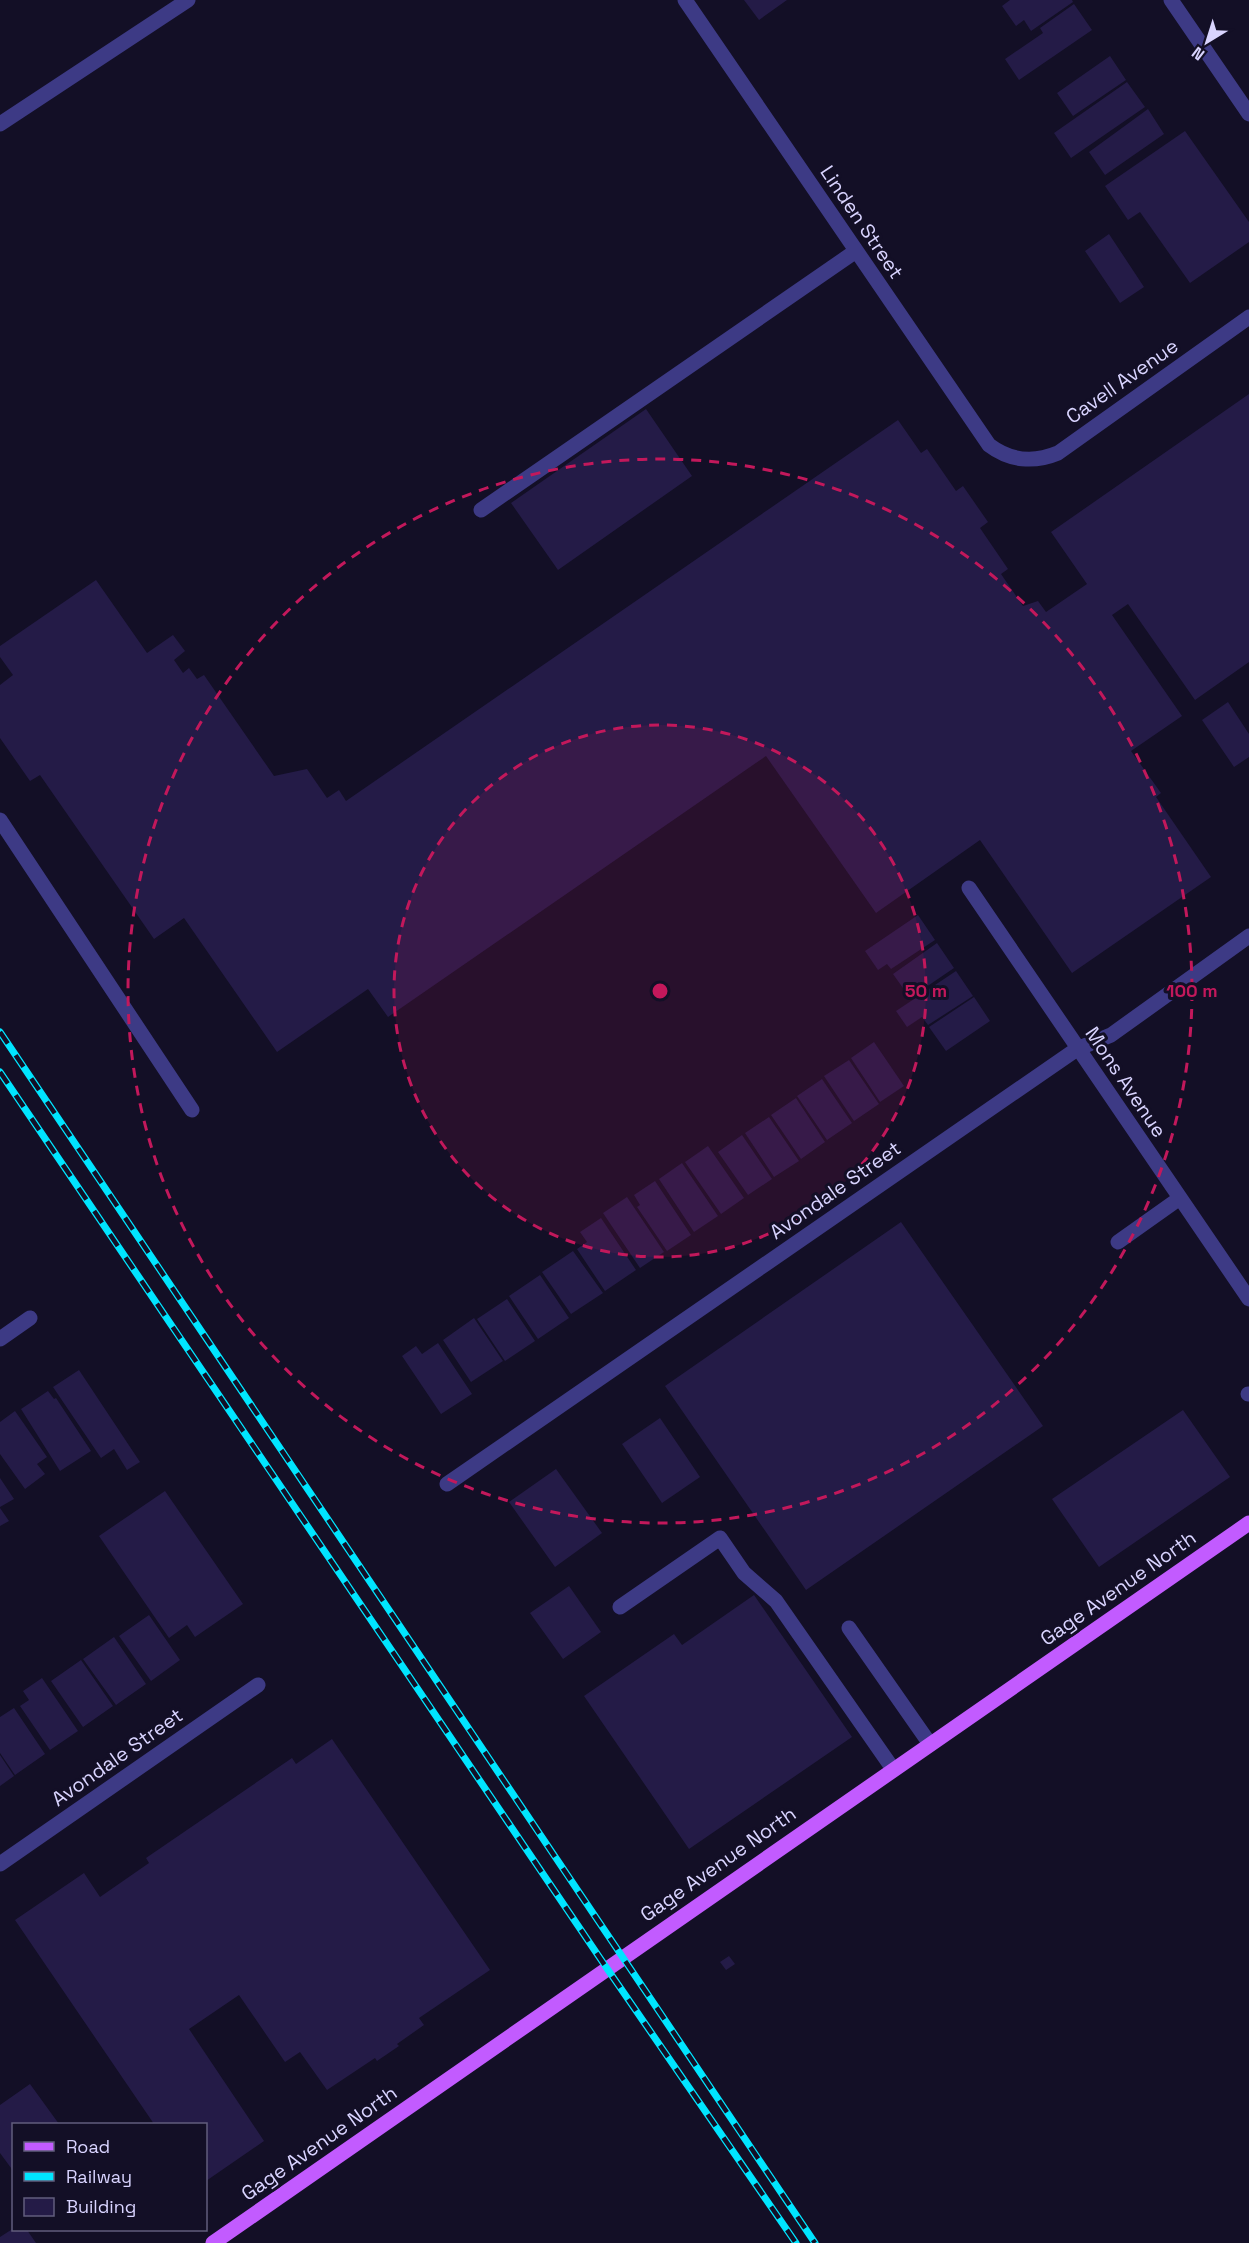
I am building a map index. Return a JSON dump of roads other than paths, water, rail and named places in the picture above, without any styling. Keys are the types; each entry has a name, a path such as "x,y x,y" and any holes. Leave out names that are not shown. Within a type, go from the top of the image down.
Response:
{"main road":[{"name":"Gage Avenue North","path":"213,2243 1249,1523"}],"street":[{"path":"0,124 188,0"},
{"name":"Linden Street","path":"685,0 989,445 1013,458"},
{"path":"1171,0 1249,114"},
{"path":"481,510 856,251"},
{"name":"Cavell Avenue","path":"1013,458 1025,460 1047,458 1058,453 1249,317"},
{"path":"0,820 192,1110"},
{"name":"Mons Avenue","path":"969,888 1249,1299"},
{"name":"Avondale Street","path":"447,1484 1077,1049 1111,1035 1249,936"},
{"path":"1118,1242 1180,1198"},
{"path":"0,1340 30,1318"},
{"path":"620,1607 720,1538 744,1573 776,1601 893,1769"},
{"path":"849,1628 930,1744"},
{"name":"Avondale Street","path":"0,1864 258,1685"}],"railway":[{"path":"0,1032 815,2243"},
{"path":"0,1072 606,1967 796,2243"}]}
